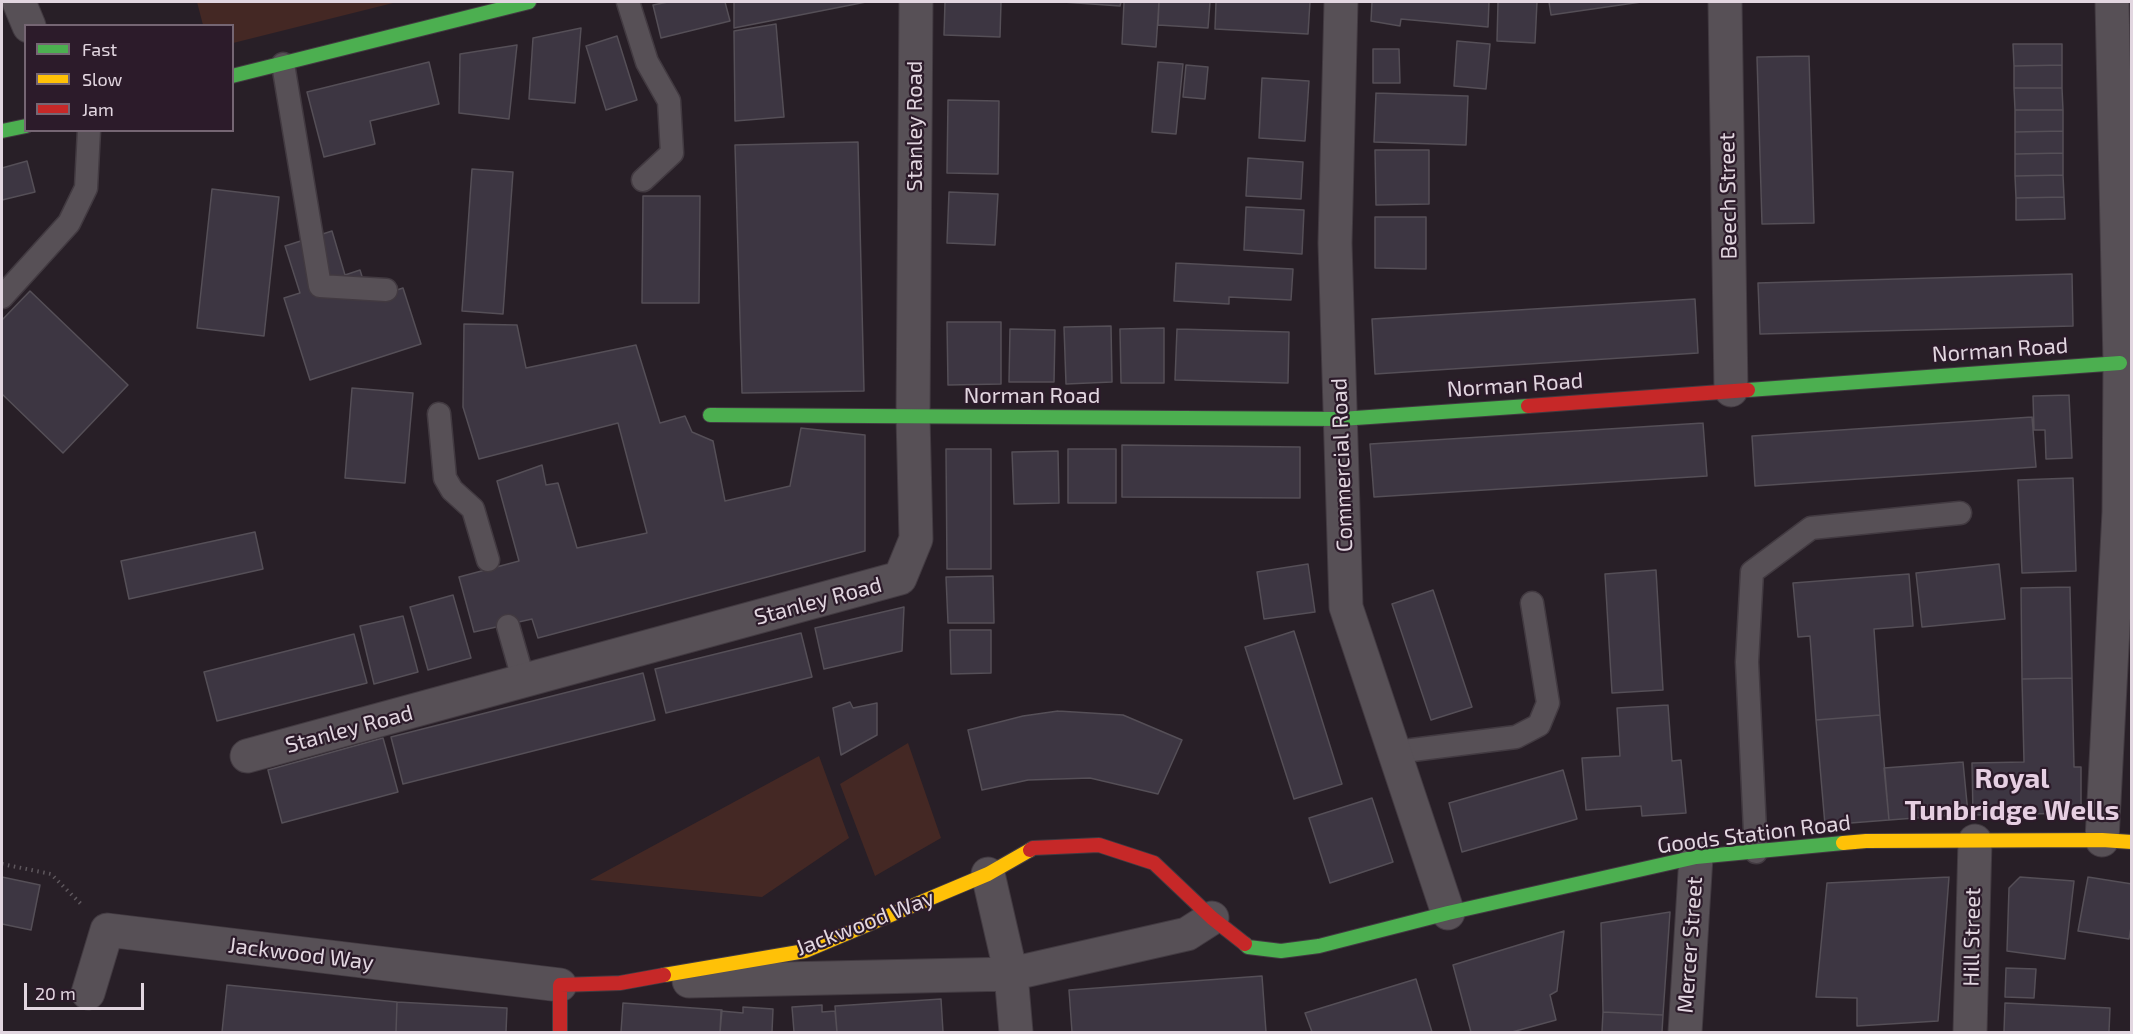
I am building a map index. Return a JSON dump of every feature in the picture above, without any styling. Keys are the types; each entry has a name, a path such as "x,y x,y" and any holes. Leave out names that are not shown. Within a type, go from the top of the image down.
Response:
{"street":[{"path":"19,2 28,24"},
{"path":"234,76 530,2"},
{"name":"Stanley Road","path":"247,756 900,578 916,539 913,417 916,2"},
{"name":"Commercial Road","path":"1341,2 1335,243 1346,608 1448,913"},
{"name":"Beech Street","path":"1725,2 1731,390"},
{"path":"2117,841 2125,512 2120,363 2119,19"},
{"path":"2,132 24,126"},
{"name":"Norman Road","path":"710,415 1341,419 2120,363"},
{"name":"Goods Station Road","path":"1319,946 1448,913 1696,857 1866,841 2117,841"},
{"name":"Hill Street","path":"1970,1032 1975,841"},
{"name":"Jackwood Way","path":"107,930 560,986 620,983 805,951 988,874 1033,848 1099,845 1154,863 1212,918 1248,946 1281,951 1319,946"},
{"name":"Mercer Street","path":"1685,1032 1696,857"},
{"path":"988,874 1011,974 1016,1032"},
{"path":"620,983 1011,974 1187,934 1212,918"},
{"path":"88,993 107,930"},
{"path":"560,986 560,1032"}],"lane":[{"path":"628,2 647,62 669,101 672,153 643,180"},
{"path":"283,64 320,286 386,290"},
{"path":"2,297 69,223 86,188 89,132"},
{"path":"439,414 445,478 452,490 473,509 489,560"},
{"path":"1756,852 1747,662 1752,572 1811,528 1960,513"},
{"path":"1396,752 1516,737 1539,725 1548,703 1532,603"},
{"path":"508,626 524,682"}],"path":[{"path":"2,864 51,874 107,930"}],"shaded area":[{"path":"197,2 397,2 234,43 234,24 203,24"},
{"path":"908,743 941,838 875,876 840,784"},
{"path":"819,756 849,838 762,897 590,880"}],"building":[{"path":"668,2 725,2 730,21 661,38 653,5"},
{"path":"734,2 866,2 734,28"},
{"path":"945,2 1001,2 1000,37 944,35"},
{"path":"1063,2 1121,2 1120,6"},
{"path":"1124,2 1159,2 1156,47 1122,44"},
{"path":"1159,2 1210,2 1208,28 1158,25"},
{"path":"1216,2 1310,2 1308,34 1215,29"},
{"path":"1372,2 1489,2 1488,27 1401,19 1400,26 1371,21"},
{"path":"1498,2 1537,2 1535,43 1497,41"},
{"path":"1549,2 1641,2 1551,15"},
{"path":"776,24 784,117 735,121 734,31"},
{"path":"581,28 575,103 529,99 533,38"},
{"path":"617,36 637,100 606,110 586,46"},
{"path":"1457,41 1490,44 1486,89 1454,86"},
{"path":"2013,44 2062,44 2062,65 2014,66"},
{"path":"517,45 509,119 459,113 460,54"},
{"path":"1373,49 1399,49 1400,83 1373,83"},
{"path":"1809,56 1814,223 1762,224 1757,57"},
{"path":"429,62 439,104 370,121 375,144 324,157 307,92"},
{"path":"1158,62 1183,64 1176,134 1152,132"},
{"path":"1186,65 1208,67 1205,99 1183,97"},
{"path":"2062,65 2062,88 2014,88 2014,66"},
{"path":"1262,78 1309,81 1305,141 1259,138"},
{"path":"2014,88 2062,88 2063,110 2015,110"},
{"path":"1376,93 1468,96 1466,145 1374,142"},
{"path":"948,100 999,101 998,174 947,173"},
{"path":"2015,110 2063,110 2063,131 2015,132"},
{"path":"2063,131 2063,153 2015,154 2015,132"},
{"path":"858,142 864,391 742,393 735,145"},
{"path":"1375,150 1429,150 1429,204 1376,205"},
{"path":"2063,153 2063,175 2015,176 2015,154"},
{"path":"1248,158 1303,162 1301,199 1246,196"},
{"path":"27,161 35,192 2,200 2,168"},
{"path":"472,169 513,172 503,314 462,311"},
{"path":"2063,175 2064,197 2016,198 2015,176"},
{"path":"212,189 279,197 264,336 197,328"},
{"path":"949,192 998,194 995,245 947,243"},
{"path":"643,196 700,196 699,303 642,303"},
{"path":"2064,197 2065,219 2016,220 2016,198"},
{"path":"1246,207 1304,210 1302,254 1244,250"},
{"path":"1375,217 1426,217 1426,269 1375,268"},
{"path":"332,231 345,275 360,270 369,299 403,288 421,344 310,380 284,298 300,293 285,246"},
{"path":"1176,263 1293,269 1291,300 1229,297 1229,304 1174,301"},
{"path":"2072,274 2073,326 1760,334 1758,283"},
{"path":"30,291 128,385 63,453 2,394 2,320"},
{"path":"1695,299 1698,353 1375,374 1372,319"},
{"path":"947,322 1001,322 1001,384 948,385"},
{"path":"464,324 517,325 526,368 636,345 660,423 685,416 692,432 713,441 725,501 790,486 801,428 865,435 865,551 538,638 532,619 474,632 459,577 519,561 497,481 542,465 546,485 558,483 577,548 647,533 618,423 479,459 463,407"},
{"path":"1111,326 1112,382 1066,384 1064,327"},
{"path":"1164,328 1164,383 1121,383 1120,329"},
{"path":"1010,329 1055,330 1054,382 1009,382"},
{"path":"1177,329 1289,332 1288,383 1175,380"},
{"path":"352,388 413,393 405,483 345,478"},
{"path":"2069,395 2072,458 2046,459 2045,430 2034,430 2033,396"},
{"path":"2032,417 2036,467 1755,486 1752,436"},
{"path":"1703,423 1707,476 1374,497 1370,444"},
{"path":"1122,445 1300,447 1300,498 1122,497"},
{"path":"946,449 991,449 991,569 947,569"},
{"path":"1068,449 1116,449 1116,503 1068,503"},
{"path":"1058,451 1059,503 1014,504 1012,452"},
{"path":"2073,478 2076,571 2022,573 2018,480"},
{"path":"255,532 263,569 129,599 121,561"},
{"path":"1308,564 1315,612 1264,619 1257,572"},
{"path":"1999,564 2005,619 1922,627 1916,573"},
{"path":"1656,570 1663,690 1612,693 1605,574"},
{"path":"1909,574 1913,626 1874,629 1880,715 1816,720 1810,636 1798,637 1793,583"},
{"path":"993,576 994,623 948,623 946,577"},
{"path":"2070,587 2072,678 2022,679 2021,588"},
{"path":"1433,590 1472,707 1431,720 1392,604"},
{"path":"453,595 471,658 428,670 410,607"},
{"path":"904,607 902,651 824,669 815,628"},
{"path":"403,616 418,672 374,684 360,626"},
{"path":"950,630 991,630 991,673 951,674"},
{"path":"1294,631 1342,784 1294,799 1245,647"},
{"path":"801,633 812,677 666,713 655,669"},
{"path":"354,634 367,683 217,721 204,672"},
{"path":"643,673 655,720 403,784 391,737"},
{"path":"2072,678 2074,767 2081,767 2081,813 1973,815 1972,763 2024,762 2022,679"},
{"path":"850,702 853,708 877,703 877,735 841,755 833,708"},
{"path":"1668,705 1672,761 1681,760 1686,813 1642,816 1641,806 1586,810 1582,758 1620,756 1617,708"},
{"path":"1058,711 1123,715 1182,740 1158,794 1090,778 1028,780 982,790 968,730 1023,716"},
{"path":"1880,715 1889,820 1825,825 1816,720"},
{"path":"383,738 398,792 282,823 268,770"},
{"path":"1963,762 1968,814 1889,820 1884,768"},
{"path":"1563,770 1577,819 1462,852 1449,803"},
{"path":"1372,798 1393,862 1330,883 1309,818"},
{"path":"2,877 40,885 31,930 2,924"},
{"path":"1949,877 1938,1021 1857,1026 1857,998 1816,997 1827,883"},
{"path":"2020,877 2074,881 2065,959 2007,951 2009,888"},
{"path":"2088,877 2132,884 2132,921 2129,939 2078,931"},
{"path":"1670,912 1663,1015 1603,1012 1601,923"},
{"path":"1564,931 1557,991 1550,995 1556,1020 1512,1032 1471,1032 1453,965"},
{"path":"2006,968 2036,969 2034,998 2005,997"},
{"path":"1262,976 1266,1032 1072,1032 1069,990"},
{"path":"1416,979 1432,1032 1312,1032 1305,1013"},
{"path":"227,985 397,1002 396,1032 222,1032"},
{"path":"941,999 943,1032 837,1032 835,1006"},
{"path":"397,1002 507,1008 506,1032 396,1032"},
{"path":"623,1003 722,1010 720,1032 621,1032"},
{"path":"2005,1003 2110,1008 2109,1032 2004,1032"},
{"path":"822,1005 822,1012 835,1011 837,1032 794,1032 792,1007"},
{"path":"743,1007 773,1009 772,1032 720,1032 721,1011 743,1013"},
{"path":"1603,1012 1663,1015 1662,1032 1602,1032"}],"traffic: fast":[{"path":"234,76 529,2"},
{"path":"2,131 24,126"},
{"path":"1748,390 2120,363"},
{"path":"710,415 1341,419 1528,406"},
{"path":"1245,944 1248,947 1281,951 1319,946 1448,913 1696,857 1843,843"}],"traffic: slow":[{"path":"1843,843 2102,840 2132,842"},
{"path":"664,975 805,951 988,874 1030,850"}],"traffic: jam":[{"path":"1528,406 1748,390"},
{"path":"1030,850 1099,845 1154,863 1212,918 1245,944"},
{"path":"560,1032 560,985 620,983 664,975"}],"district":[{"name":"Royal Tunbridge Wells","path":"2012,795"}]}
